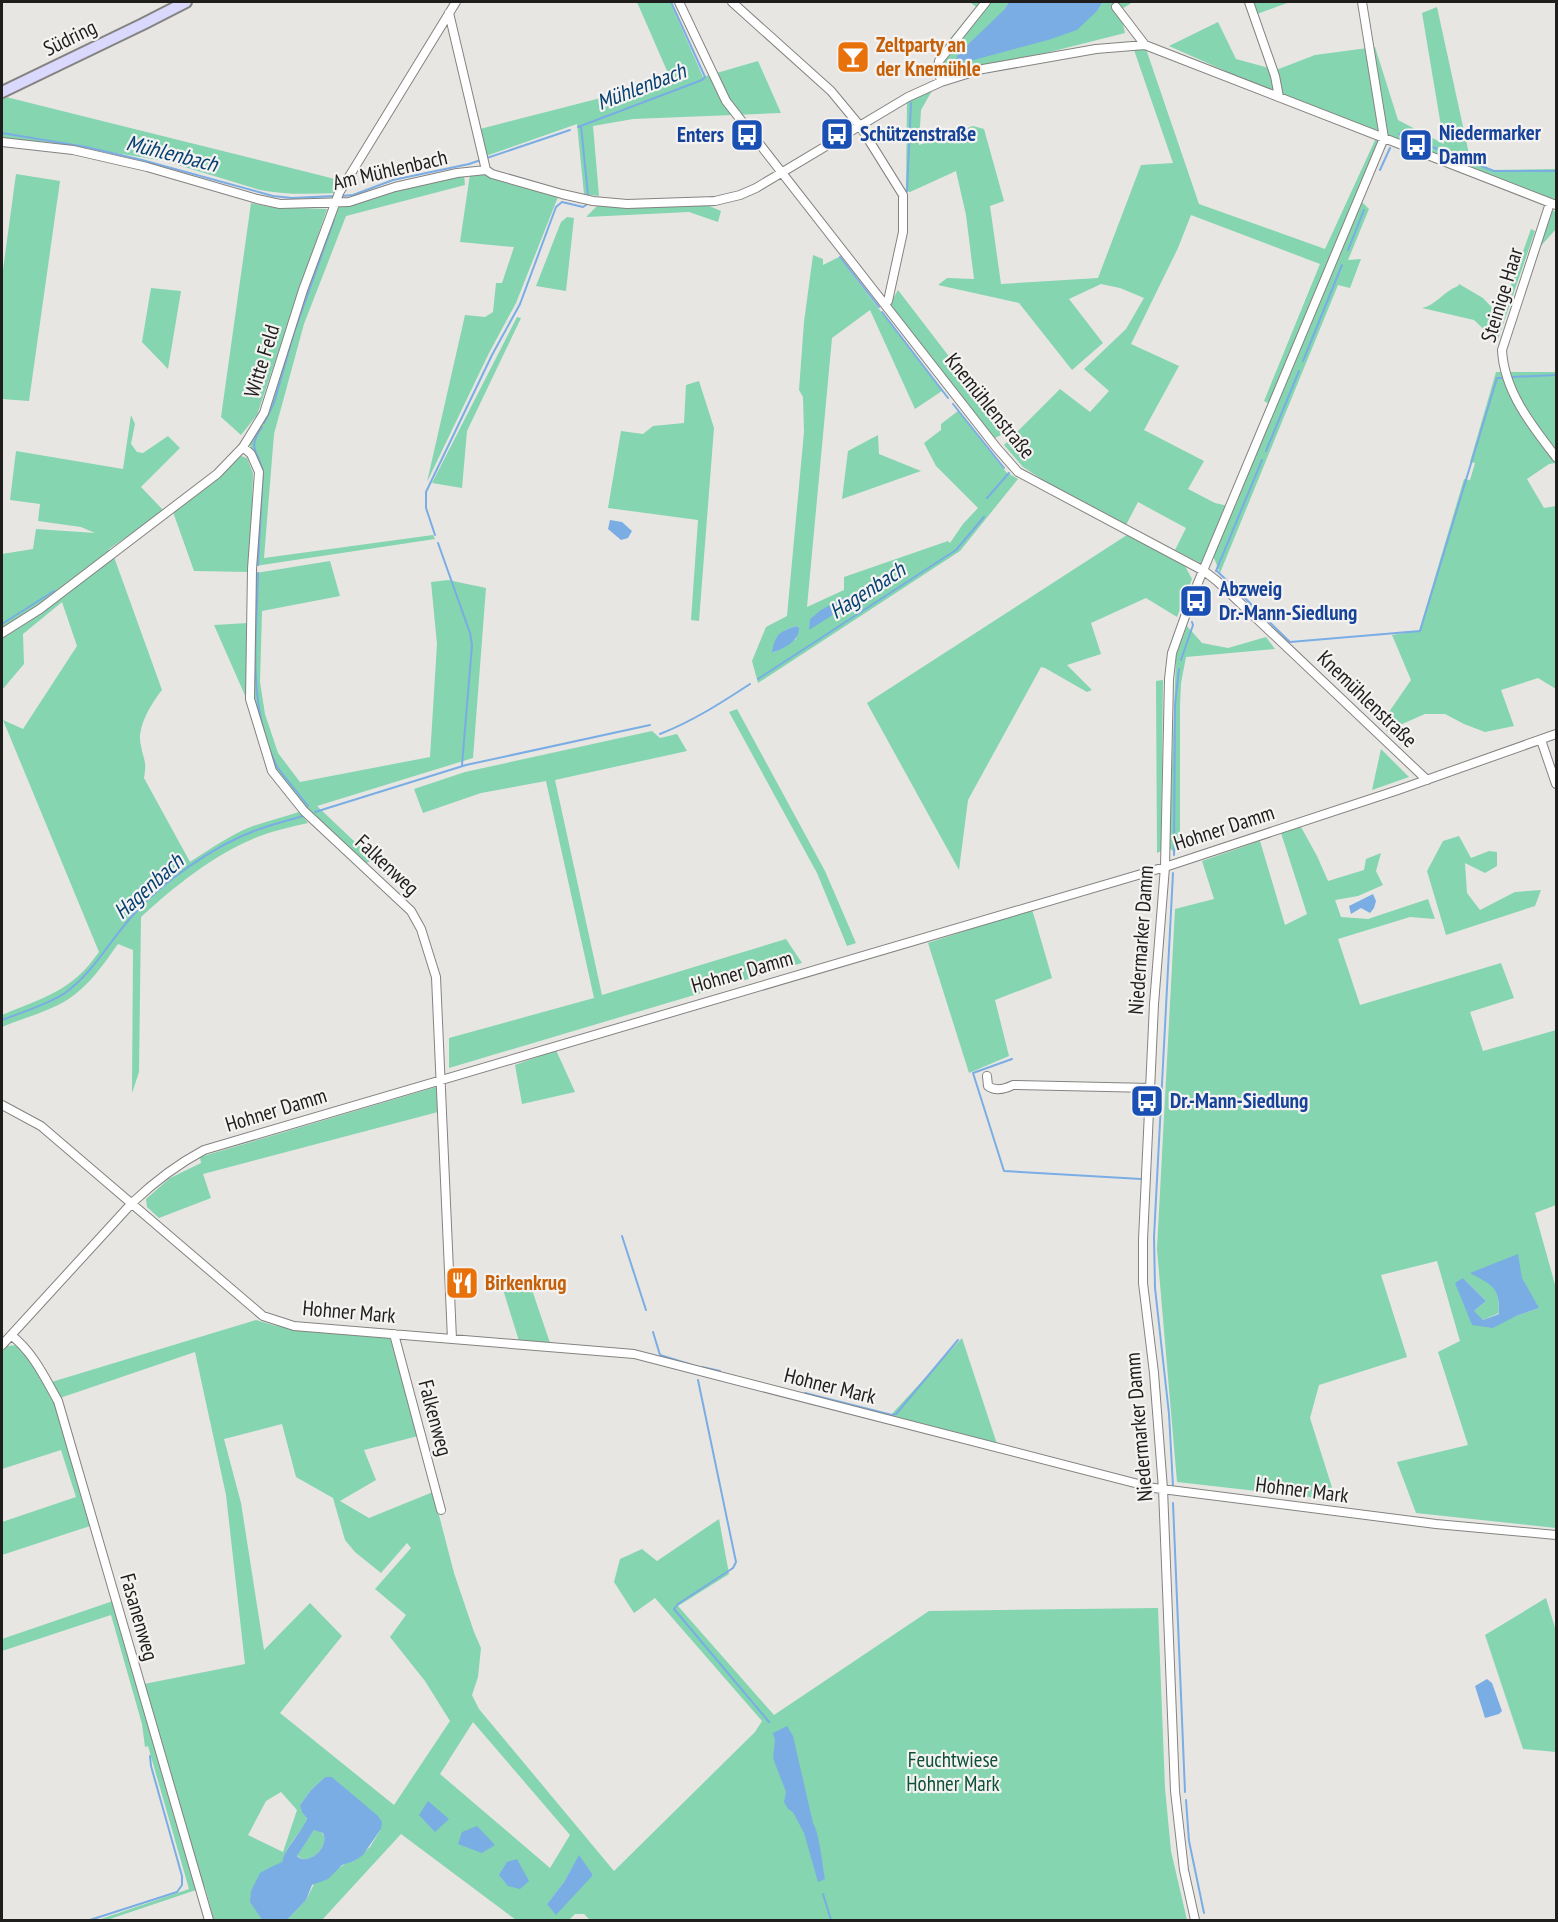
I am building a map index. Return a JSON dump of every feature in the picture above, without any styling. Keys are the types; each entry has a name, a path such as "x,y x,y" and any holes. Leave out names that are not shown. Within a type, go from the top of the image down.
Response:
{"main road":[{"name":"Südring","path":"2,92 186,2"}],"street":[{"name":"Witte Feld","path":"2,633 40,609 217,474 243,447 264,413 303,290 335,204 346,182 456,2"},
{"name":"Knemühlenstraße","path":"679,2 726,101 996,447 1018,472 1204,571 1427,780"},
{"path":"732,2 831,91 860,126 903,195 903,232 888,301 885,303"},
{"path":"941,82 939,61 986,2"},
{"path":"1249,2 1275,76 1279,97"},
{"path":"1362,2 1384,138"},
{"path":"1116,7 1145,45"},
{"path":"449,13 484,163"},
{"path":"783,173 908,97 941,82 983,69 1096,49 1145,45 1553,204"},
{"name":"Niedermarker Damm","path":"1195,1920 1184,1870 1175,1791 1163,1489 1154,1373 1143,1283 1154,1004 1165,867 1169,679 1172,653 1192,599 1384,138"},
{"name":"Am Mühlenbach","path":"2,142 73,150 136,164 257,200 280,204 349,202 484,163 492,174 593,201 627,204 715,201 740,195 783,173"},
{"name":"Steinige Haar","path":"1553,204 1502,350 1502,365 1526,417 1557,457"},
{"name":"Falkenweg","path":"243,447 251,454 259,472 253,552 250,699 272,771 304,811 411,911 421,928 436,977 452,1339"},
{"name":"Hohner Damm","path":"2,1345 132,1203 154,1182 204,1150 1165,867 1557,734"},
{"path":"1541,740 1557,784"},
{"path":"987,1076 988,1086 992,1089 1004,1089 1013,1085 1152,1088"},
{"name":"Hohner Mark","path":"2,1105 41,1126 263,1316 294,1326 634,1354 1163,1489 1436,1524 1557,1535"},
{"name":"Falkenweg","path":"394,1334 441,1510"},
{"name":"Fasanenweg","path":"11,1335 34,1360 58,1401 209,1920"}],"green space":[{"path":"637,2 670,2 703,77 758,61 781,113 633,119 593,126 599,196 584,194 577,124 486,156 480,129 671,80"},
{"path":"970,2 1009,2 1004,10 1097,11 1103,2 1133,2 1120,10 1125,33 1034,56 944,74 939,52 976,7"},
{"path":"1253,2 1290,2 1257,14"},
{"path":"1437,7 1469,154 1491,170 1556,169 1556,200 1281,94 1276,70 1315,55 1375,47 1398,120 1444,144 1422,13"},
{"path":"1218,22 1236,59 1269,68 1275,93 1169,46"},
{"path":"1146,49 1199,204 1325,249 1376,138 1384,146 1361,201 1369,209 1348,260 1361,259 1350,288 1338,285 1220,573 1210,548 1202,564 1175,550 1186,528 1138,502 1126,525 1071,498 1023,467 1004,445 1060,389 1090,412 1109,391 1084,369 1126,329 1144,298 1120,288 1101,284 1069,299 1103,343 1072,370 1019,303 938,285 947,278 974,279 966,215 956,171 910,192 906,191 907,102 933,89 921,110 919,145 973,126 984,129 1004,201 990,206 1001,284 1098,278 1141,165 1173,163 1134,50","holes":["1191,215 1320,264 1264,401 1270,404 1228,506 1215,503 1188,489 1204,461 1144,430 1179,366 1131,344 1178,248"]},
{"path":"6,97 343,181 336,193 270,192 165,161 48,142 2,139 2,99"},
{"path":"480,173 558,197 516,303 489,353 427,482 465,315 485,317 493,312 496,283 502,283 514,247 460,242 470,174"},
{"path":"16,174 60,181 29,401 2,399 2,277"},
{"path":"464,175 465,185 346,216 304,324 274,434 264,558 433,535 435,539 255,566 261,472 250,445 268,413 306,291 338,207 397,189"},
{"path":"251,203 270,207 327,209 257,415 241,435 221,417"},
{"path":"707,205 721,211 718,222 689,212 586,217 597,206 627,208"},
{"path":"1550,209 1556,212 1556,229 1540,247 1537,246"},
{"path":"567,217 574,218 566,291 536,286 561,222"},
{"path":"1531,229 1535,231 1497,342 1474,320 1422,308 1459,284 1483,298 1500,316"},
{"path":"813,255 823,259 823,265 839,257 942,391 915,409 870,310 832,338 807,607 844,590 844,577 948,541 950,543 978,508 936,466 924,443 941,430 941,424 958,411 1006,472 1018,479 960,551 758,683 752,661 766,627 787,616 804,432 803,397 799,390 804,322","holes":["881,583 859,599 812,617 843,598 857,595","798,626 796,639 773,653 777,638 787,630"]},
{"path":"151,288 181,291 168,369 142,342"},
{"path":"898,290 1007,432 993,439 890,304"},
{"path":"517,317 521,318 467,431 462,488 432,483"},
{"path":"1496,372 1556,372 1556,449 1531,419 1556,463 1549,464 1527,479 1544,508 1556,506 1556,689 1538,678 1501,690 1514,726 1485,732 1445,714 1425,714 1386,731 1389,712 1411,680 1392,635 1419,631 1464,479 1470,480 1475,463 1470,462"},
{"path":"699,381 714,428 699,621 691,620 698,520 608,508 621,431 643,434 653,426 684,423 686,385"},
{"path":"131,415 135,424 131,444 137,452 143,453 168,436 180,448 141,487 164,511 109,549 114,557 162,690 149,709 141,732 140,739 145,764 144,778 190,862 228,838 253,826 299,812 308,823 281,829 239,845 181,883 141,917 139,1072 132,1093 133,950 118,944 95,975 67,1000 2,1027 2,1015 44,998 67,985 89,965 99,952 3,720 23,729 77,646 62,602 23,634 24,664 2,690 2,554 33,549 36,529 95,533 81,527 38,521 40,504 10,500 16,451 123,469"},
{"path":"878,435 879,454 921,471 842,499 848,451"},
{"path":"241,456 247,458 253,473 250,572 194,571 173,512"},
{"path":"1127,535 1185,566 1192,579 1177,617 1146,598 1091,623 1101,654 1067,665 1092,690 1087,692 1041,667 968,800 959,870 867,703"},
{"path":"330,561 340,596 262,611 260,682 265,714 278,753 300,782 430,757 437,644 431,582 448,580 486,588 473,758 317,806 374,860 366,863 316,818 284,781 265,745 254,696 253,646 256,573"},
{"path":"248,623 247,700 214,625"},
{"path":"1187,626 1202,643 1228,648 1266,637 1275,649 1186,657 1181,683 1180,706 1180,853 1169,849 1176,656"},
{"path":"1163,680 1161,851 1157,853 1156,681"},
{"path":"737,709 825,871 856,943 847,946 817,873 729,712"},
{"path":"652,731 660,738 677,734 687,751 555,780 602,995 786,939 802,963 449,1068 449,1038 594,998 546,781 481,793 423,813 414,789 465,772"},
{"path":"1381,749 1409,777 1372,790"},
{"path":"1301,827 1328,881 1364,870 1366,859 1381,853 1376,871 1383,885 1358,896 1335,900 1341,917 1368,919 1428,899 1435,919 1410,917 1338,939 1360,1005 1501,963 1514,998 1470,1012 1483,1051 1556,1030 1556,1205 1535,1213 1556,1288 1556,1528 1416,1513 1397,1462 1468,1445 1438,1352 1460,1341 1437,1261 1381,1275 1407,1357 1319,1385 1310,1418 1336,1500 1177,1482 1157,1249 1175,909 1214,899 1202,861 1260,841 1285,925 1307,914 1281,833","holes":["1471,1273 1539,1308 1516,1316 1472,1325 1463,1278 1486,1301 1473,1312 1483,1320 1499,1313 1498,1297 1490,1284"]},
{"path":"1459,836 1471,858 1489,851 1497,852 1497,866 1485,873 1465,863 1467,893 1480,910 1515,892 1541,890 1535,906 1446,935 1427,871 1443,841"},
{"path":"1032,909 1052,978 995,1000 1009,1056 969,1073 928,943"},
{"path":"556,1050 575,1092 522,1104 515,1065"},
{"path":"436,1087 438,1112 203,1174 211,1198 159,1218 147,1207 146,1199 170,1178 201,1163 200,1157"},
{"path":"529,1281 550,1343 519,1341 501,1283"},
{"name":"Feuchtwiese Hohner Mark","path":"256,1320 277,1326 390,1338 418,1436 364,1450 376,1480 340,1501 369,1518 433,1492 454,1573 481,1648 478,1677 472,1695 479,1709 614,1871 755,1732 762,1721 655,1598 634,1613 614,1582 620,1559 642,1549 657,1561 719,1519 729,1574 678,1606 774,1715 929,1611 1158,1608 1165,1788 1171,1851 1187,1920 590,1920 584,1914 575,1914 569,1920 516,1920 401,1834 322,1920 287,1920 306,1900 314,1884 348,1862 354,1861 370,1847 381,1829 380,1819 332,1777 325,1777 300,1805 307,1817 306,1821 282,1862 257,1883 252,1891 252,1903 262,1920 214,1920 205,1887 107,1920 98,1920 189,1889 148,1746 145,1747 142,1724 111,1615 2,1651 2,1639 113,1601 144,1684 245,1664 226,1495 195,1352 54,1400 90,1526 2,1555 2,1522 76,1497 61,1450 2,1469 2,1352 7,1346 17,1345 45,1384","holes":["282,1424 296,1477 333,1498 345,1540 355,1552 381,1573 407,1543 411,1548 375,1589 406,1615 390,1637 425,1681 450,1721 394,1805 280,1713 342,1636 310,1603 264,1650 241,1503 224,1439","473,1722 570,1835 550,1868 440,1774","281,1792 297,1810 283,1852 248,1835 266,1801","579,1856 593,1875 547,1904 564,1882"]},
{"path":"962,1338 997,1444 889,1417"},
{"path":"1546,1598 1556,1631 1556,1752 1523,1749 1485,1635"},
{"path":"314,1830 321,1832 324,1843 315,1855 309,1859 303,1859 297,1855"}],"water":[{"path":"1009,2 1103,2 1077,30 970,61 956,60 958,54 1004,10"},
{"path":"610,520 622,522 632,531 628,538 621,540 608,529"},
{"path":"879,581 880,585 809,630 810,619 821,610 843,598 857,595"},
{"path":"797,626 798,633 794,641 772,653 779,634"},
{"path":"1373,894 1376,901 1370,913 1361,908 1351,914 1349,906"},
{"path":"1518,1254 1522,1278 1539,1308 1516,1316 1493,1328 1472,1325 1455,1283 1463,1278 1486,1301 1474,1311 1483,1320 1499,1314 1496,1292 1484,1281 1470,1273"},
{"path":"1487,1679 1492,1683 1502,1711 1485,1718 1475,1686"},
{"path":"787,1726 793,1736 819,1842 825,1879 818,1882 804,1833 793,1812 784,1802 786,1792 773,1758 775,1740 773,1733"},
{"path":"325,1777 332,1777 378,1816 382,1822 381,1829 363,1855 342,1865 328,1879 312,1885 306,1900 287,1920 262,1920 250,1902 251,1891 260,1873 282,1862 286,1851 306,1821 307,1818 300,1805","holes":["314,1830 323,1833 323,1844 317,1854 307,1859 297,1856"]},
{"path":"428,1801 449,1819 435,1832 419,1815"},
{"path":"477,1826 495,1845 482,1853 458,1844 462,1832"},
{"path":"579,1855 593,1875 556,1915 547,1904 564,1882"},
{"path":"517,1859 529,1881 520,1889 508,1886 499,1875 507,1862"}],"waterway":[{"name":"Mühlenbach","path":"578,127 705,77 671,2"},
{"path":"907,191 911,103"},
{"path":"581,126 588,195"},
{"name":"Mühlenbach","path":"342,196 353,195 393,180 469,164 570,130"},
{"name":"Mühlenbach","path":"2,133 86,147 142,160 273,196 292,198 335,196"},
{"path":"1399,134 1494,171 1556,171"},
{"path":"1380,170 1390,148"},
{"path":"435,535 426,508 426,492 492,355 520,304 556,207 562,202 583,207 586,203"},
{"path":"1348,250 1364,210"},
{"path":"264,423 274,403 294,333 334,220"},
{"name":"Hagenbach","path":"840,257 879,307"},
{"path":"1303,361 1342,265"},
{"name":"Hagenbach","path":"882,312 948,398"},
{"path":"1266,451 1299,371"},
{"path":"1512,377 1556,375"},
{"path":"1217,571 1290,642 1420,631 1497,378 1503,378"},
{"name":"Hagenbach","path":"953,404 1004,468"},
{"path":"258,565 263,471 254,445 262,427"},
{"path":"1216,571 1262,460"},
{"name":"Hagenbach","path":"987,498 1009,473"},
{"name":"Hagenbach","path":"758,679 956,550 984,517"},
{"path":"438,543 470,633 472,645 462,765"},
{"path":"258,573 256,673 264,732"},
{"path":"2,624 54,591"},
{"path":"1181,660 1192,622"},
{"path":"1174,855 1175,705 1179,669"},
{"name":"Hagenbach","path":"660,734 717,705 750,684"},
{"name":"Hagenbach","path":"315,812 466,765 650,725"},
{"path":"270,751 277,767 308,806"},
{"name":"Hagenbach","path":"2,1020 51,1001 75,985 146,902 206,855 260,829 303,816"},
{"path":"1173,873 1154,1237 1155,1288 1169,1414 1173,1486"},
{"path":"1012,1059 973,1073 1004,1171 1141,1179"},
{"path":"622,1236 646,1310"},
{"path":"653,1332 660,1355 702,1368"},
{"path":"805,1393 892,1415 896,1414 958,1340"},
{"path":"702,1367 720,1371"},
{"path":"698,1380 736,1562 733,1568 678,1604 674,1609 769,1722"},
{"path":"1173,1503 1185,1792"},
{"path":"90,1920 177,1892 182,1885 182,1876 150,1756"},
{"path":"1186,1800 1189,1841 1204,1913"},
{"path":"823,1894 831,1920"}],"place":[{"name":"Zeltparty an der Knemühle","path":"853,57"},
{"name":"Schützenstraße","path":"837,134"},
{"name":"Enters","path":"747,135"},
{"name":"Niedermarker Damm","path":"1416,145"},
{"name":"Abzweig Dr.-Mann-Siedlung","path":"1196,601"},
{"name":"Dr.-Mann-Siedlung","path":"1147,1101"},
{"name":"Birkenkrug","path":"462,1283"}]}
